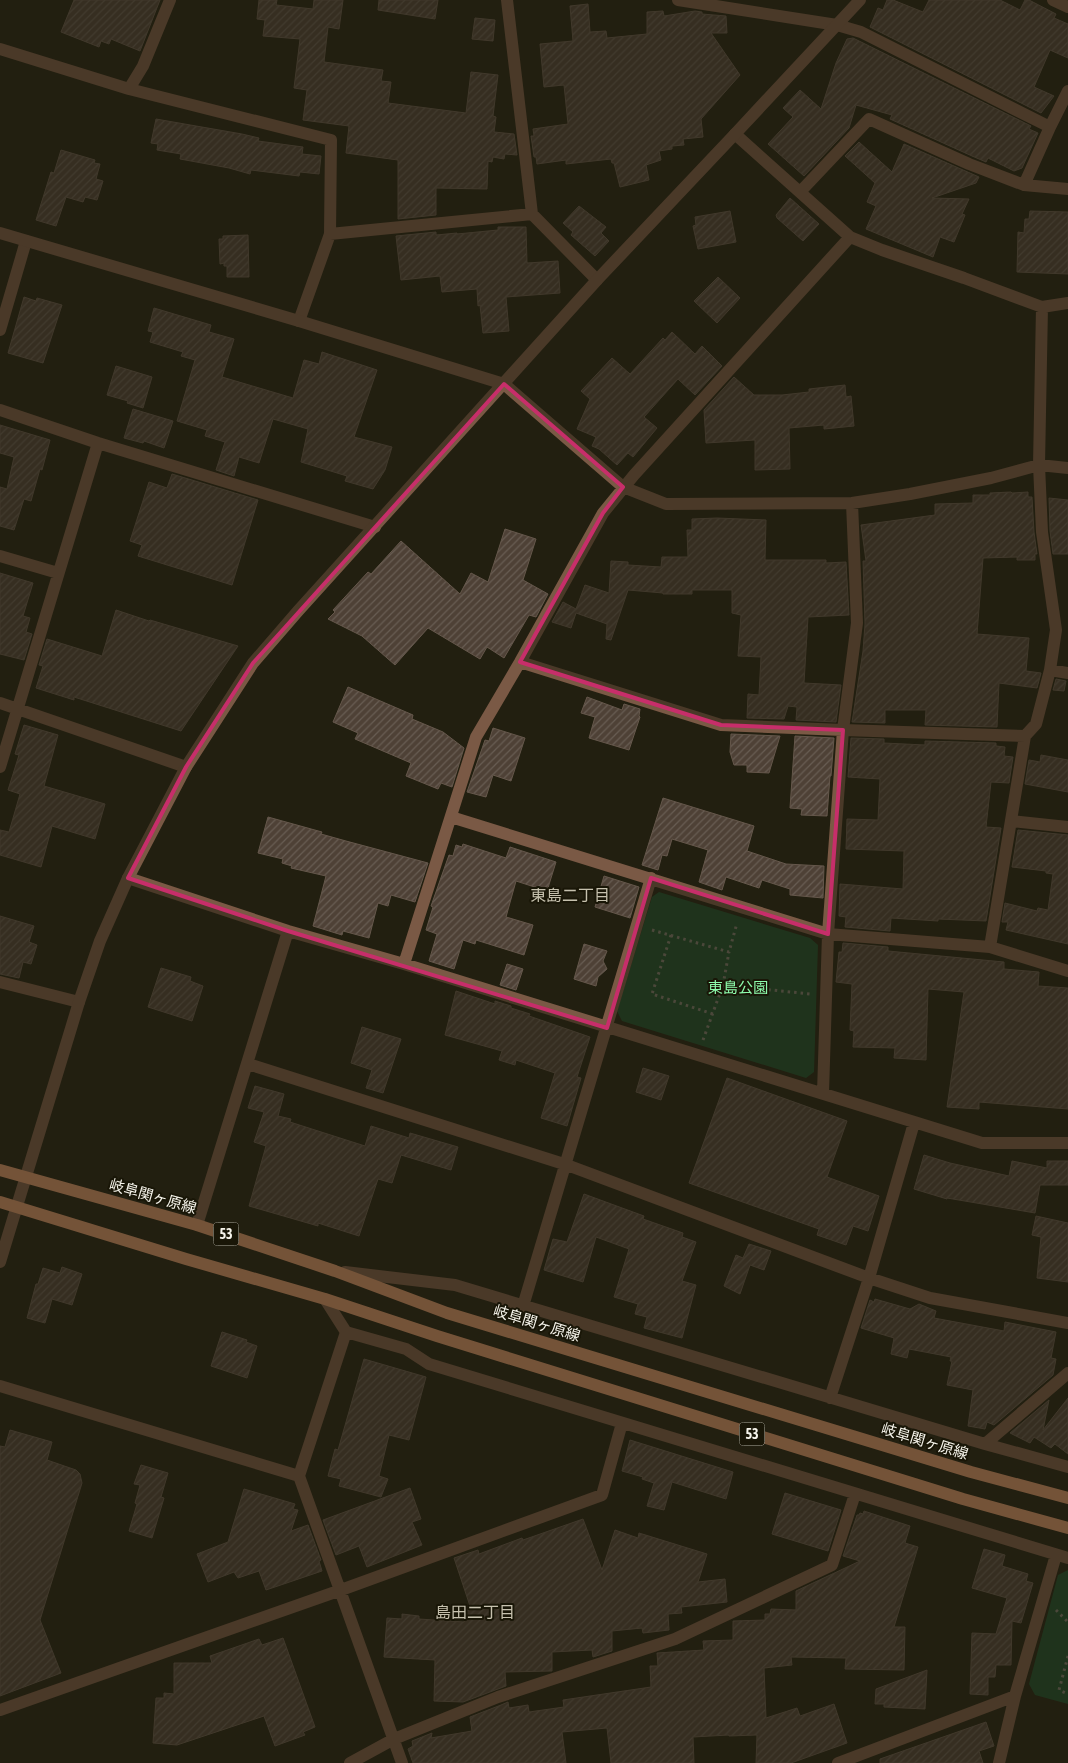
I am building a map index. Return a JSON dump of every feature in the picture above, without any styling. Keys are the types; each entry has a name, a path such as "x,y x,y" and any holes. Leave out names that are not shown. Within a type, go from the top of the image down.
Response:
{"main road":[{"name":"岐阜関ヶ原線","path":"0,1170 196,1225 335,1271 447,1313 971,1472 1068,1498"},
{"name":"53","path":"0,1202 325,1299 437,1336 963,1499 1068,1528"}],"street":[{"path":"129,89 143,66 170,0"},
{"path":"507,0 532,214 597,280"},
{"path":"678,0 837,25 861,32 1050,127"},
{"path":"0,1262 79,1002 100,941 128,878 186,767 253,663 298,610 597,280 860,0"},
{"path":"1053,0 1068,7"},
{"path":"0,48 129,89 331,140 330,234 299,321"},
{"path":"1024,186 1068,91"},
{"path":"800,192 869,119 969,164 1024,186 1068,189"},
{"path":"735,134 850,237 1042,307 1068,303"},
{"path":"330,234 532,214"},
{"path":"0,233 299,321 504,384 623,487 666,504 852,503 991,478 1039,465 1068,468"},
{"path":"404,964 476,737 603,514 623,487 850,237"},
{"path":"0,330 26,241"},
{"path":"990,947 1026,736 1036,724 1050,670 1056,630 1042,532 1039,465 1042,307"},
{"path":"0,410 98,443 375,527"},
{"path":"0,768 98,443"},
{"path":"823,1093 828,934 843,730 857,623 852,503"},
{"path":"0,556 58,573"},
{"path":"520,662 721,725 1026,736"},
{"path":"1050,670 1068,674"},
{"path":"0,703 186,767"},
{"path":"451,817 828,934 990,947 1068,971"},
{"path":"1011,821 1068,827"},
{"path":"128,878 288,931 404,964 982,1143 1068,1143"},
{"path":"523,1306 651,878"},
{"path":"196,1225 248,1064 288,931"},
{"path":"0,982 79,1002"},
{"path":"248,1064 566,1165 869,1278 930,1298 1068,1323"},
{"path":"830,1398 869,1278 914,1123"},
{"path":"335,1271 455,1285 830,1398 1068,1467"},
{"path":"325,1299 346,1332 406,1350 429,1364 1062,1556 1015,1696 999,1763"},
{"path":"346,1332 299,1476 402,1763"},
{"path":"985,1444 1068,1373"},
{"path":"0,1386 299,1476"},
{"path":"0,1710 341,1590 602,1495 622,1423"},
{"path":"350,1763 394,1739 498,1697 675,1639 832,1565 855,1494"},
{"path":"838,1763 1015,1696"}],"path":[{"path":"698,1056 723,985 729,952 741,907"},
{"path":"637,926 729,952"},
{"path":"671,935 652,994 713,1014"},
{"path":"723,985 826,995"},
{"path":"1068,1656 1058,1690 1068,1694"}],"highlighted area":[{"path":"504,384 623,487 603,513 520,662 721,725 843,730 828,934 651,878 607,1028 288,931 128,878 186,767 253,663"}],"green space":[{"name":"東島公園","path":"659,892 810,938 818,945 814,1072 806,1078 622,1021 617,1011 652,897"},
{"path":"1068,1570 1068,1704 1035,1695 1029,1684 1058,1575"}],"building":[{"path":"74,0 160,0 140,51 111,39 109,44 101,41 99,47 61,32"},
{"path":"259,0 277,0 276,5 313,9 314,0 343,0 339,29 328,27 324,62 383,70 381,81 391,82 388,103 466,113 471,72 498,75 493,116 496,117 494,132 514,134 517,155 505,154 504,159 493,157 492,162 488,161 487,189 436,188 436,215 398,219 398,160 346,153 349,126 303,120 307,90 294,88 300,39 263,36 265,20 257,19"},
{"path":"379,0 438,0 435,19 378,10"},
{"path":"887,0 893,0 923,12 929,0 1000,0 1020,10 1025,0 1029,0 1056,14 1054,18 1068,24 1068,58 1050,50 1034,87 1054,96 1041,113 870,27 878,8 883,10"},
{"path":"588,4 590,32 606,31 607,38 647,34 647,12 663,11 664,16 695,11 702,12 702,14 726,16 727,33 711,33 740,75 701,119 703,137 683,139 684,145 672,146 672,149 659,151 661,160 646,165 649,180 620,187 614,163 612,163 611,159 566,164 566,160 537,164 536,157 534,157 531,136 534,136 533,129 568,124 564,85 544,87 540,44 573,41 570,6"},
{"path":"475,18 495,20 493,41 472,39"},
{"path":"853,38 1031,126 1029,129 1038,133 1022,168 1014,171 988,158 986,162 890,119 892,115 856,105 849,128 804,176 768,144 793,117 783,108 800,90 821,109 836,63 847,39"},
{"path":"156,119 242,134 259,138 258,141 303,147 302,154 321,156 319,174 300,172 299,176 251,170 250,174 180,159 181,154 157,150 158,144 151,143"},
{"path":"859,142 892,172 904,144 979,177 976,183 932,198 969,199 962,214 965,215 954,242 940,237 933,257 866,229 876,206 867,202 875,183 845,156"},
{"path":"61,150 95,160 94,163 100,164 96,179 103,181 97,200 85,197 83,202 66,197 56,226 36,220 51,172 54,173"},
{"path":"790,198 819,224 803,241 776,215"},
{"path":"579,206 606,227 601,233 609,241 595,256 571,235 573,232 563,223"},
{"path":"730,211 736,242 698,249 693,226 696,225 695,217"},
{"path":"1030,211 1068,212 1068,274 1017,272 1018,232 1024,233 1025,219 1029,219"},
{"path":"498,227 526,227 527,263 558,261 560,293 506,297 509,331 483,333 477,289 442,292 440,276 401,280 396,236 436,232 436,235 457,234 498,230"},
{"path":"248,235 249,277 227,277 227,266 224,266 224,263 220,264 219,239 223,239 223,236"},
{"path":"718,277 740,298 717,323 694,301"},
{"path":"24,297 36,301 37,298 62,305 43,363 8,353"},
{"path":"154,308 211,325 209,332 234,339 222,377 293,398 304,360 319,364 322,352 377,370 354,437 392,447 385,470 373,489 345,481 347,476 301,462 308,429 273,419 259,463 239,457 234,476 216,470 225,442 205,436 207,430 177,421 195,360 181,356 183,352 150,342 153,332 148,331"},
{"path":"672,332 695,354 702,346 722,366 695,395 678,379 644,417 657,428 633,457 628,453 617,465 599,449 592,446 596,437 577,429 590,399 581,391 612,358 630,374 663,338 665,340"},
{"path":"116,366 152,377 143,408 107,395"},
{"path":"734,377 754,395 782,395 809,392 809,389 845,385 846,397 851,396 854,426 824,429 824,425 789,428 790,469 755,470 755,440 706,443 704,410"},
{"path":"133,409 173,421 164,448 144,441 143,443 124,438"},
{"path":"0,425 50,440 31,501 24,499 14,530 0,526 0,487 7,489 14,457 0,453"},
{"path":"172,474 258,500 232,585 138,556 142,545 130,541 149,482 167,488"},
{"path":"1028,492 1028,497 1032,497 1037,554 1035,554 1035,560 1017,560 1017,557 983,558 977,634 1029,638 1026,671 1041,673 1037,688 999,683 997,727 925,725 926,710 885,710 885,723 852,722 863,651 865,624 863,561 866,561 861,525 935,515 935,504 973,503 973,495"},
{"path":"1049,498 1068,500 1068,554 1053,554"},
{"path":"692,519 766,520 765,560 826,560 826,563 846,562 849,615 808,617 804,683 841,685 836,722 796,720 797,707 788,706 784,719 747,718 748,694 759,695 761,657 738,656 741,615 732,613 732,590 692,590 692,594 663,594 628,590 611,640 606,639 607,624 576,613 571,628 552,622 563,602 576,609 585,585 609,593 611,561 628,562 628,565 661,567 662,557 688,557 687,530 692,530"},
{"path":"505,529 536,539 523,580 548,594 536,617 529,615 504,658 487,647 480,659 428,628 395,665 362,636 328,619 335,612 333,610 368,572 371,574 401,541 460,594 471,573 488,582"},
{"path":"0,573 33,583 23,616 30,618 26,632 32,634 24,660 0,654"},
{"path":"116,610 238,646 181,731 74,697 74,700 36,688 43,666 39,665 47,639 102,656"},
{"path":"1056,679 1066,681 1064,691 1053,690"},
{"path":"348,687 413,715 412,719 443,732 464,748 452,787 441,783 438,789 406,776 411,763 355,739 358,733 333,722"},
{"path":"587,697 622,710 624,704 640,709 640,717 629,750 589,738 595,717 581,713"},
{"path":"24,725 58,735 44,786 105,804 95,839 52,826 41,867 0,855 0,830 9,832 20,794 8,790 19,755 15,754"},
{"path":"493,728 525,738 511,781 493,775 486,797 467,792 485,740 489,741"},
{"path":"731,734 780,736 769,773 747,772 747,765 734,765 730,752"},
{"path":"795,736 834,738 827,816 801,815 802,809 790,808"},
{"path":"851,738 884,739 884,743 925,745 925,741 996,743 996,746 1005,747 1004,756 1013,757 1009,783 991,782 986,827 1001,828 986,921 938,919 938,921 891,918 890,931 845,927 846,917 839,916 840,884 903,889 904,851 846,849 847,819 878,820 880,779 848,777"},
{"path":"1041,755 1068,760 1068,792 1025,784 1029,760 1040,762"},
{"path":"663,798 754,826 747,851 786,864 824,866 823,898 790,895 790,889 762,880 759,888 726,877 722,890 699,882 708,850 672,839 667,856 662,855 658,870 642,865"},
{"path":"268,817 322,832 321,834 428,863 415,902 391,895 388,906 378,903 369,938 343,931 342,935 313,926 326,876 291,868 292,866 282,863 283,859 258,853"},
{"path":"1018,830 1068,835 1068,944 1006,930 1008,922 1002,922 1005,903 1037,911 1038,908 1048,910 1053,874 1046,873 1046,871 1012,867"},
{"path":"463,844 506,858 510,847 556,862 547,891 516,881 506,917 533,925 524,955 476,940 475,944 463,940 454,969 429,961 437,934 426,930 433,907 431,906 449,855 453,856 456,845 462,847"},
{"path":"604,876 639,887 630,918 595,907"},
{"path":"0,916 34,926 29,942 37,945 31,964 23,962 19,978 0,974"},
{"path":"843,943 888,947 888,951 1004,962 1004,969 1039,972 1038,986 1068,988 1068,1109 979,1102 979,1109 947,1107 964,992 928,989 926,1060 894,1058 895,1048 853,1047 854,1031 850,1030 852,984 836,982 839,952 842,952"},
{"path":"584,944 607,951 603,961 607,969 598,977 596,986 574,979"},
{"path":"507,964 523,969 516,990 500,985"},
{"path":"161,968 191,977 190,981 203,986 192,1021 148,1007"},
{"path":"456,991 495,1004 495,1001 511,1006 511,1008 530,1014 529,1016 590,1037 577,1077 581,1078 567,1126 541,1118 555,1073 516,1060 515,1065 499,1060 502,1051 445,1035"},
{"path":"362,1027 401,1039 383,1093 366,1088 372,1070 351,1063"},
{"path":"643,1068 669,1076 661,1100 636,1092"},
{"path":"727,1078 847,1121 827,1177 879,1196 868,1231 853,1226 846,1245 817,1235 819,1229 689,1183"},
{"path":"255,1086 284,1094 278,1116 291,1119 290,1122 365,1146 371,1126 409,1138 410,1133 458,1147 451,1170 401,1155 392,1183 378,1179 359,1236 318,1223 318,1226 249,1206 266,1146 254,1142 264,1112 248,1108"},
{"path":"924,1155 950,1163 1009,1176 1012,1161 1047,1168 1047,1161 1068,1161 1068,1185 1040,1185 1035,1213 947,1199 914,1189"},
{"path":"584,1194 644,1216 643,1219 683,1233 682,1237 696,1242 682,1281 696,1285 682,1338 644,1328 647,1317 635,1314 638,1304 614,1297 629,1249 596,1237 583,1282 544,1270 553,1239 567,1242"},
{"path":"1036,1216 1068,1223 1068,1282 1037,1278 1041,1237 1032,1235"},
{"path":"749,1244 771,1251 764,1270 750,1265 740,1294 724,1286 736,1255 743,1258"},
{"path":"62,1267 82,1274 72,1305 52,1299 45,1323 27,1318 36,1284 38,1284 43,1268 60,1273"},
{"path":"875,1299 910,1309 919,1304 936,1311 934,1318 1004,1331 1005,1322 1056,1332 1051,1358 1056,1359 1053,1375 994,1425 987,1422 985,1429 968,1426 973,1390 947,1385 952,1361 950,1361 951,1357 909,1349 907,1358 891,1354 894,1338 861,1328 870,1300 874,1302"},
{"path":"222,1332 247,1340 246,1342 257,1346 247,1378 211,1366"},
{"path":"364,1359 426,1377 409,1440 389,1435 379,1476 388,1479 381,1497 339,1486 341,1479 328,1476 335,1449 338,1450"},
{"path":"1068,1398 1068,1454 1055,1444 1051,1448 1034,1437 1030,1443 1010,1433 1049,1400 1043,1430"},
{"path":"10,1430 52,1442 47,1460 76,1470 80,1474 82,1483 40,1620 61,1673 0,1696 0,1446 5,1447"},
{"path":"630,1440 733,1472 726,1499 672,1482 664,1510 647,1506 654,1483 642,1479 643,1477 622,1471"},
{"path":"141,1465 168,1473 161,1497 164,1498 152,1538 129,1531 137,1504 135,1503 140,1485 134,1484"},
{"path":"410,1488 421,1519 412,1522 422,1545 367,1567 359,1546 336,1555 323,1520"},
{"path":"244,1489 295,1504 293,1509 298,1510 291,1531 308,1525 321,1560 319,1561 322,1571 266,1590 259,1571 238,1578 234,1572 208,1582 197,1554 228,1542"},
{"path":"785,1493 841,1510 828,1551 772,1534"},
{"path":"864,1511 910,1526 905,1543 918,1547 894,1627 905,1627 904,1670 845,1669 846,1658 791,1657 792,1665 764,1668 766,1718 797,1708 800,1716 834,1704 847,1743 791,1763 756,1763 757,1735 693,1737 694,1763 611,1763 607,1728 562,1732 566,1763 413,1763 408,1749 413,1746 412,1741 432,1733 431,1738 472,1731 470,1717 508,1702 509,1708 528,1705 529,1712 564,1707 563,1700 651,1687 650,1666 658,1666 657,1653 704,1650 703,1641 733,1640 733,1621 765,1620 765,1614 770,1614 771,1609 796,1610 796,1591 860,1561 843,1556 857,1515 863,1514"},
{"path":"583,1519 602,1570 615,1530 638,1538 639,1533 707,1554 698,1582 725,1579 727,1602 681,1607 682,1613 668,1614 669,1630 643,1633 642,1628 612,1631 612,1651 593,1657 592,1650 552,1652 552,1671 505,1672 506,1686 463,1702 434,1701 435,1660 384,1657 387,1618 402,1619 402,1614 419,1616 419,1619 464,1622 464,1607 470,1606 454,1558 478,1550 479,1554"},
{"path":"984,1549 1005,1555 1002,1566 1028,1574 1026,1581 1033,1583 1021,1623 1012,1621 1011,1665 996,1665 995,1677 988,1677 988,1695 970,1694 972,1633 996,1634 1007,1598 972,1588"},
{"path":"283,1638 315,1727 303,1732 305,1735 275,1746 264,1716 177,1745 153,1743 156,1698 164,1698 164,1693 174,1694 174,1663 212,1663 210,1656 259,1639 262,1645"},
{"path":"927,1670 925,1709 884,1707 884,1704 875,1704 876,1689"},
{"path":"986,1722 994,1746 979,1751 983,1763 880,1763 880,1759"}],"district":[{"name":"東島二丁目","path":"570,895"},
{"name":"島田二丁目","path":"475,1612"}]}
